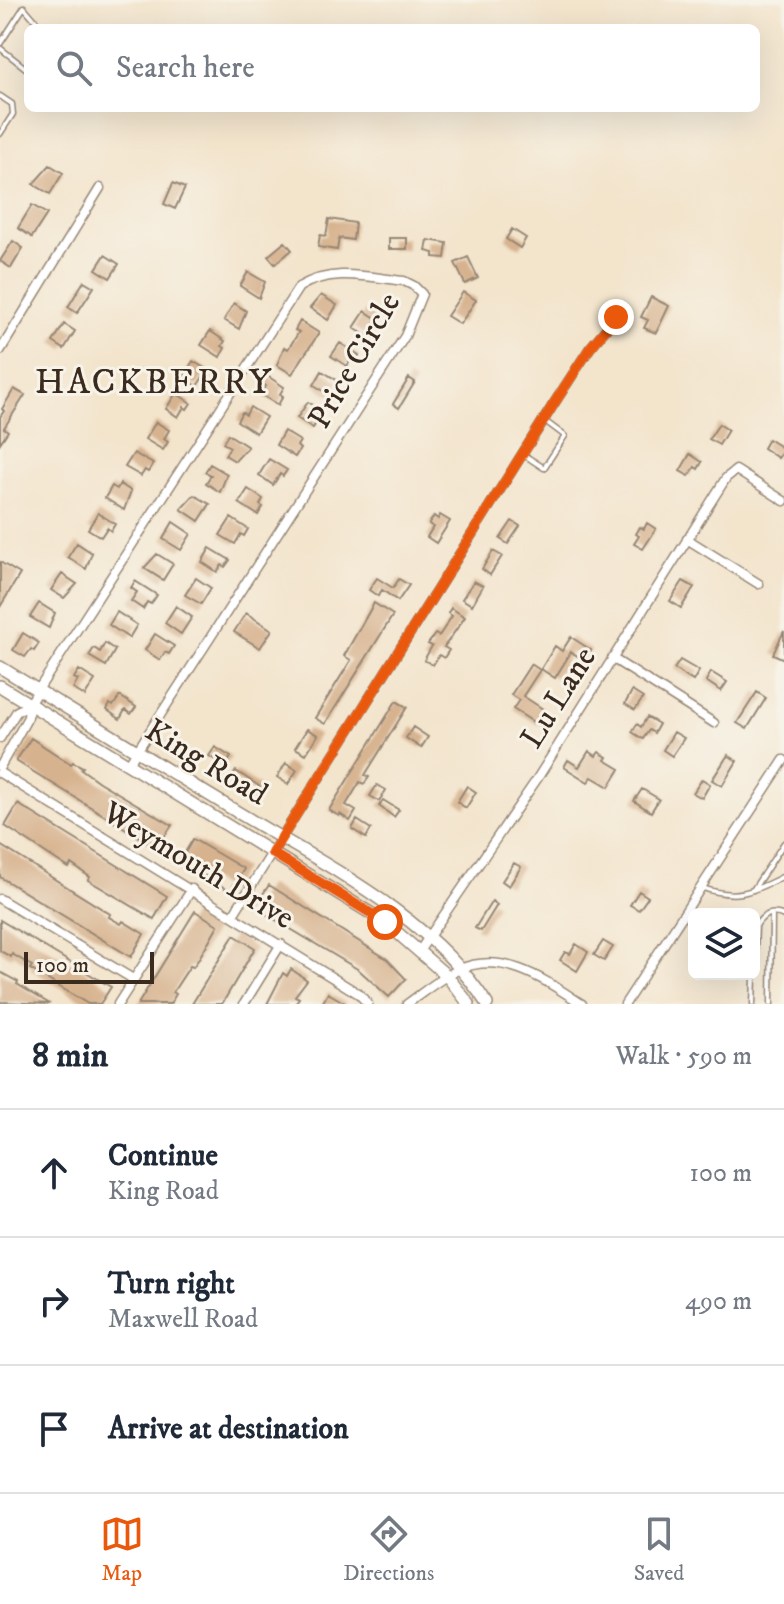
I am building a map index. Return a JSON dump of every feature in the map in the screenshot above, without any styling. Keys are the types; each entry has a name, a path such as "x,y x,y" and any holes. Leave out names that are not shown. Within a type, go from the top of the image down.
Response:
{"street":[{"path":"0,351 100,188"},
{"name":"Price Circle","path":"38,690 299,287 317,276 333,274 404,281 414,286 422,294 405,336 128,765"},
{"path":"233,915 522,454 590,348 616,317"},
{"name":"Lu Lane","path":"420,950 537,779 726,478 736,470 784,501"},
{"path":"687,539 759,584"},
{"path":"612,658 714,723"},
{"name":"King Road","path":"0,667 384,903 430,938 462,968 487,1004"},
{"name":"King Road","path":"0,686 385,922 447,976 469,1004"},
{"path":"0,767 28,717 29,705 38,690"},
{"path":"0,738 17,711 29,705"},
{"path":"625,1004 784,760"},
{"name":"Weymouth Drive","path":"0,773 281,944 359,994 368,1004"},
{"path":"118,1004 192,889"},
{"path":"0,899 133,979"},
{"path":"244,1004 281,944"},
{"path":"407,1004 462,968 495,962 543,980 582,1004"}],"lane":[{"path":"24,67 0,46 24,7 39,24"},
{"path":"0,96 12,104 13,114 0,134"},
{"path":"522,454 544,468 565,436 544,420"},
{"path":"752,892 784,843"},
{"path":"700,887 723,895 752,892 784,876"},
{"path":"753,1004 756,926 760,918 772,913 784,916"},
{"path":"771,1004 772,913"}],"building":[{"path":"50,165 63,173 50,194 33,184"},
{"path":"173,183 185,188 175,209 164,204"},
{"path":"32,205 47,214 32,237 18,228"},
{"path":"329,219 355,223 353,240 339,238 337,250 318,247 320,235 326,236"},
{"path":"512,229 526,238 520,248 506,239"},
{"path":"389,238 407,238 407,249 389,249"},
{"path":"428,240 447,243 445,258 434,257 434,253 426,251"},
{"path":"13,241 23,248 11,268 0,261"},
{"path":"285,242 292,250 275,264 268,256"},
{"path":"105,255 119,264 110,278 96,269"},
{"path":"468,257 478,278 465,284 455,263"},
{"path":"248,272 265,282 259,298 240,286"},
{"path":"84,281 94,287 77,313 68,307"},
{"path":"463,292 476,300 460,324 447,316"},
{"path":"321,295 337,305 328,320 310,308"},
{"path":"651,297 669,306 656,333 644,328 648,320 641,317"},
{"path":"234,303 246,311 239,329 224,320"},
{"path":"365,311 377,319 370,338 354,328"},
{"path":"300,321 319,333 292,374 277,365 284,347 288,349 299,332 295,330"},
{"path":"64,324 75,331 64,349 53,342"},
{"path":"210,331 225,341 220,357 201,345"},
{"path":"340,343 359,355 355,362 351,360 347,366 331,356"},
{"path":"193,361 211,372 197,386 183,377"},
{"path":"322,371 338,381 333,397 314,385"},
{"path":"266,375 284,387 278,405 260,394 266,386 261,383"},
{"path":"409,378 415,382 399,408 393,404"},
{"path":"14,389 25,395 4,428 8,431 0,443 2,409"},
{"path":"176,393 191,403 187,409 184,407 178,417 166,409"},
{"path":"308,402 320,409 314,418 318,420 313,428 297,418"},
{"path":"250,407 266,417 256,433 237,421 242,412 246,415"},
{"path":"156,422 169,430 164,439 168,442 163,450 145,439"},
{"path":"719,424 728,430 719,445 709,439"},
{"path":"284,431 300,441 295,457 276,445"},
{"path":"228,434 248,447 235,461 225,455 230,447 223,443"},
{"path":"768,439 784,449 778,458 763,448"},
{"path":"134,453 153,464 141,476 125,467"},
{"path":"690,454 702,462 689,476 680,471"},
{"path":"269,459 287,470 273,485 259,475"},
{"path":"210,464 227,474 220,492 206,483 211,475 205,472"},
{"path":"120,484 131,491 124,510 105,498 112,486 117,489"},
{"path":"248,489 263,499 258,515 239,503"},
{"path":"194,495 210,504 199,521 181,509"},
{"path":"98,513 115,524 111,531 107,528 101,537 88,529"},
{"path":"440,515 450,521 436,543 427,537 433,527 429,524 434,516 438,519"},
{"path":"231,518 248,529 235,544 220,535"},
{"path":"512,521 520,526 508,544 500,539"},
{"path":"173,522 191,534 181,550 163,539"},
{"path":"647,523 656,529 643,549 634,544 640,527 644,529"},
{"path":"77,543 92,553 86,569 68,557"},
{"path":"210,548 230,560 217,572 202,562"},
{"path":"493,551 502,556 490,575 482,569"},
{"path":"157,554 173,564 163,580 144,568"},
{"path":"0,562 20,574 0,607"},
{"path":"62,574 77,584 64,598 51,590"},
{"path":"196,578 211,588 201,604 185,595"},
{"path":"377,578 393,588 399,579 409,585 398,601 382,590 378,596 369,590"},
{"path":"135,581 157,595 143,609 131,601 137,592 131,588"},
{"path":"474,581 483,586 472,605 462,599"},
{"path":"683,581 694,587 681,608 670,601"},
{"path":"39,603 55,613 49,628 30,617"},
{"path":"374,603 393,615 325,724 315,718 351,660 344,656"},
{"path":"176,606 192,617 181,634 165,623"},
{"path":"451,608 465,617 444,647 449,650 444,658 439,655 433,665 424,660 432,646 428,644 435,634 439,636 452,616 448,613"},
{"path":"117,612 137,625 129,638 109,625"},
{"path":"246,613 272,630 260,648 234,632"},
{"path":"784,631 784,659 773,654"},
{"path":"23,633 39,643 25,657 13,650"},
{"path":"155,634 174,646 160,660 145,650"},
{"path":"571,637 591,650 584,660 571,652 555,678 541,669 555,646 562,651"},
{"path":"105,643 115,650 106,666 89,656 94,648 100,652"},
{"path":"680,660 699,671 693,681 674,669"},
{"path":"531,664 540,670 523,696 546,711 538,725 513,709 519,700 511,695"},
{"path":"79,670 95,680 85,696 73,689"},
{"path":"711,672 727,682 721,691 706,681"},
{"path":"632,691 643,698 635,710 625,704"},
{"path":"757,692 766,698 747,729 737,723"},
{"path":"120,696 136,707 131,714 125,710 120,719 107,710"},
{"path":"396,701 407,707 365,775 369,777 364,784 360,782 346,805 356,811 350,821 329,810"},
{"path":"647,717 659,724 654,733 649,730 643,739 632,732 637,724 641,727"},
{"path":"413,727 428,737 421,748 406,738"},
{"path":"307,729 318,735 306,754 295,748"},
{"path":"674,732 684,738 672,756 663,750"},
{"path":"31,738 71,764 73,762 83,767 81,769 99,782 172,825 157,848 16,761"},
{"path":"215,747 231,757 225,766 209,756"},
{"path":"589,751 596,756 599,752 607,757 605,760 620,769 609,787 592,777 588,782 564,767 568,760 579,767"},
{"path":"728,755 737,761 722,786 712,780"},
{"path":"286,763 297,770 288,784 277,777"},
{"path":"236,771 262,788 258,794 232,777"},
{"path":"702,779 710,784 702,798 693,793"},
{"path":"377,785 386,790 379,801 370,796"},
{"path":"467,786 476,792 466,808 457,802"},
{"path":"642,789 659,799 651,812 634,801"},
{"path":"383,800 399,810 394,817 379,806"},
{"path":"18,804 167,896 154,919 88,880 90,877 71,864 69,868 5,826"},
{"path":"357,820 371,829 366,838 352,829"},
{"path":"193,839 244,869 230,891 180,861"},
{"path":"0,845 110,914 109,917 121,924 123,921 144,934 131,957 0,877"},
{"path":"514,863 521,867 509,886 502,881"},
{"path":"269,885 387,959 406,979 389,997 359,970 254,907"},
{"path":"639,891 648,897 639,910 630,905"},
{"path":"492,901 497,905 481,931 475,928"},
{"path":"195,911 218,925 198,960 193,967 190,966 173,992 176,994 170,1004 138,1004"},
{"path":"0,920 111,987 100,1004 88,1004 30,969 32,966 0,951"},
{"path":"234,935 255,948 222,1004 192,1004"},
{"path":"603,941 613,947 604,961 594,955"},
{"path":"576,944 588,952 577,971 560,960 565,952 570,954"},
{"path":"291,969 307,980 295,996 299,998 295,1004 267,1004 283,973 287,976"},
{"path":"0,972 18,982 50,1004 0,1002"},
{"path":"328,993 347,1004 322,1004"}],"district":[{"name":"HACKBERRY","path":"154,382"}],"route":[{"path":"385,922 272,853 555,402 590,348 616,317"}]}
